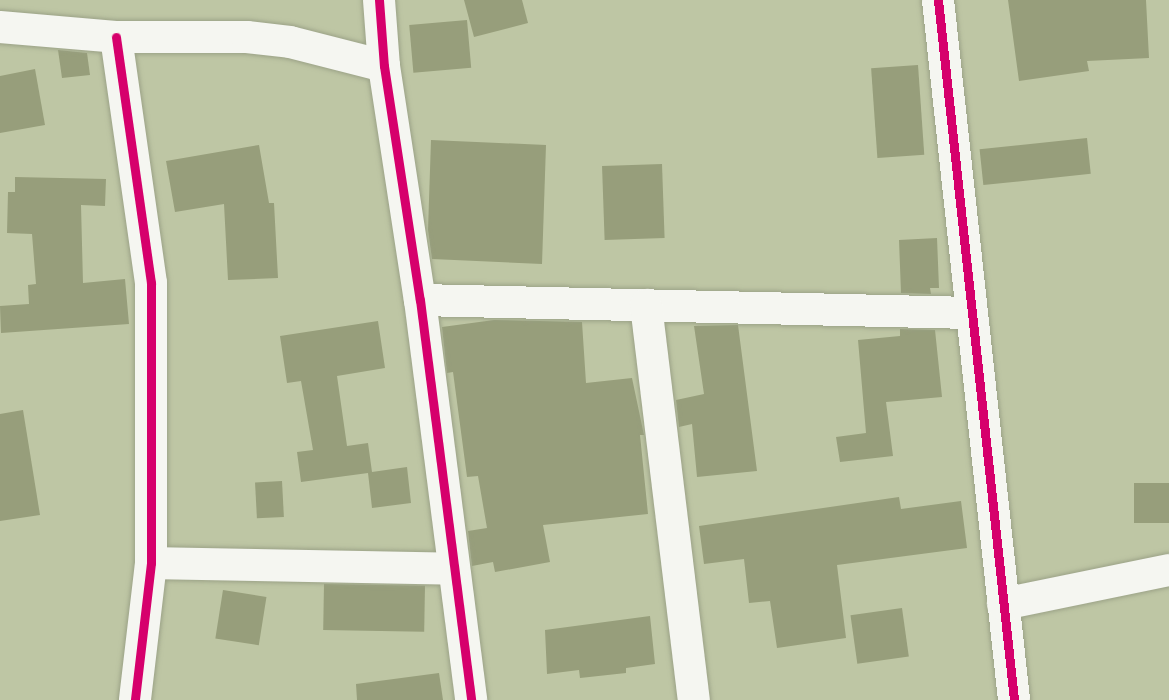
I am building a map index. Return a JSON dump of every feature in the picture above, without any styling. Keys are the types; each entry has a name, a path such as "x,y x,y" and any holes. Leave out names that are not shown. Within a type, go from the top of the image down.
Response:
{"street":[{"path":"379,0 384,66 420,300 471,700"},
{"path":"938,0 1014,700"},
{"path":"0,27 116,37 247,37 290,42 384,66"},
{"path":"116,37 151,283 151,563 135,700"},
{"path":"420,300 972,313"},
{"path":"646,305 694,700"},
{"path":"151,563 453,569"},
{"path":"1003,604 1169,570"}],"building":[{"path":"464,0 522,0 528,23 474,37"},
{"path":"1008,0 1146,0 1149,58 1087,61 1089,71 1019,81"},
{"path":"467,20 471,68 413,73 409,25"},
{"path":"58,50 87,53 90,75 62,78"},
{"path":"918,65 924,155 877,158 871,68"},
{"path":"35,69 45,125 0,133 0,76"},
{"path":"1087,138 1091,174 983,185 980,149"},
{"path":"431,140 546,145 542,264 432,259 428,230"},
{"path":"259,145 269,203 274,203 278,278 228,280 224,204 175,212 166,161"},
{"path":"662,164 665,238 605,240 602,166"},
{"path":"15,177 106,179 105,206 81,205 83,283 125,279 129,324 1,333 0,306 29,304 28,285 36,284 32,234 7,233 8,192 15,192"},
{"path":"937,238 939,288 930,288 931,294 901,293 899,240"},
{"path":"494,320 582,322 586,383 632,378 644,435 640,435 648,514 543,525 550,562 495,572 493,562 472,566 468,531 487,528 478,476 467,477 453,372 447,373 442,327"},
{"path":"378,321 385,368 337,376 347,446 368,443 372,472 407,467 411,503 372,508 368,473 301,482 297,452 313,450 301,381 287,383 280,336"},
{"path":"738,325 757,471 697,477 692,424 679,427 676,400 704,394 694,326"},
{"path":"900,329 935,330 942,397 886,402 893,456 840,462 836,437 866,433 858,340 900,336"},
{"path":"23,410 40,515 0,521 0,414"},
{"path":"282,481 284,517 257,518 255,482"},
{"path":"1134,483 1169,483 1169,523 1134,523"},
{"path":"899,497 901,509 961,501 967,548 837,565 846,638 777,648 770,601 749,603 744,559 704,564 699,526"},
{"path":"324,584 425,586 424,632 323,630"},
{"path":"223,590 266,597 259,645 215,638"},
{"path":"902,608 909,657 857,664 851,615"},
{"path":"650,616 655,664 626,668 626,673 580,678 579,670 547,674 545,630"},
{"path":"439,673 443,700 357,700 356,684"}],"cycle path":[{"path":"379,0 384,66 420,300 471,700"},
{"path":"938,0 1014,700"},
{"path":"116,37 151,283 151,563 135,700"}]}
